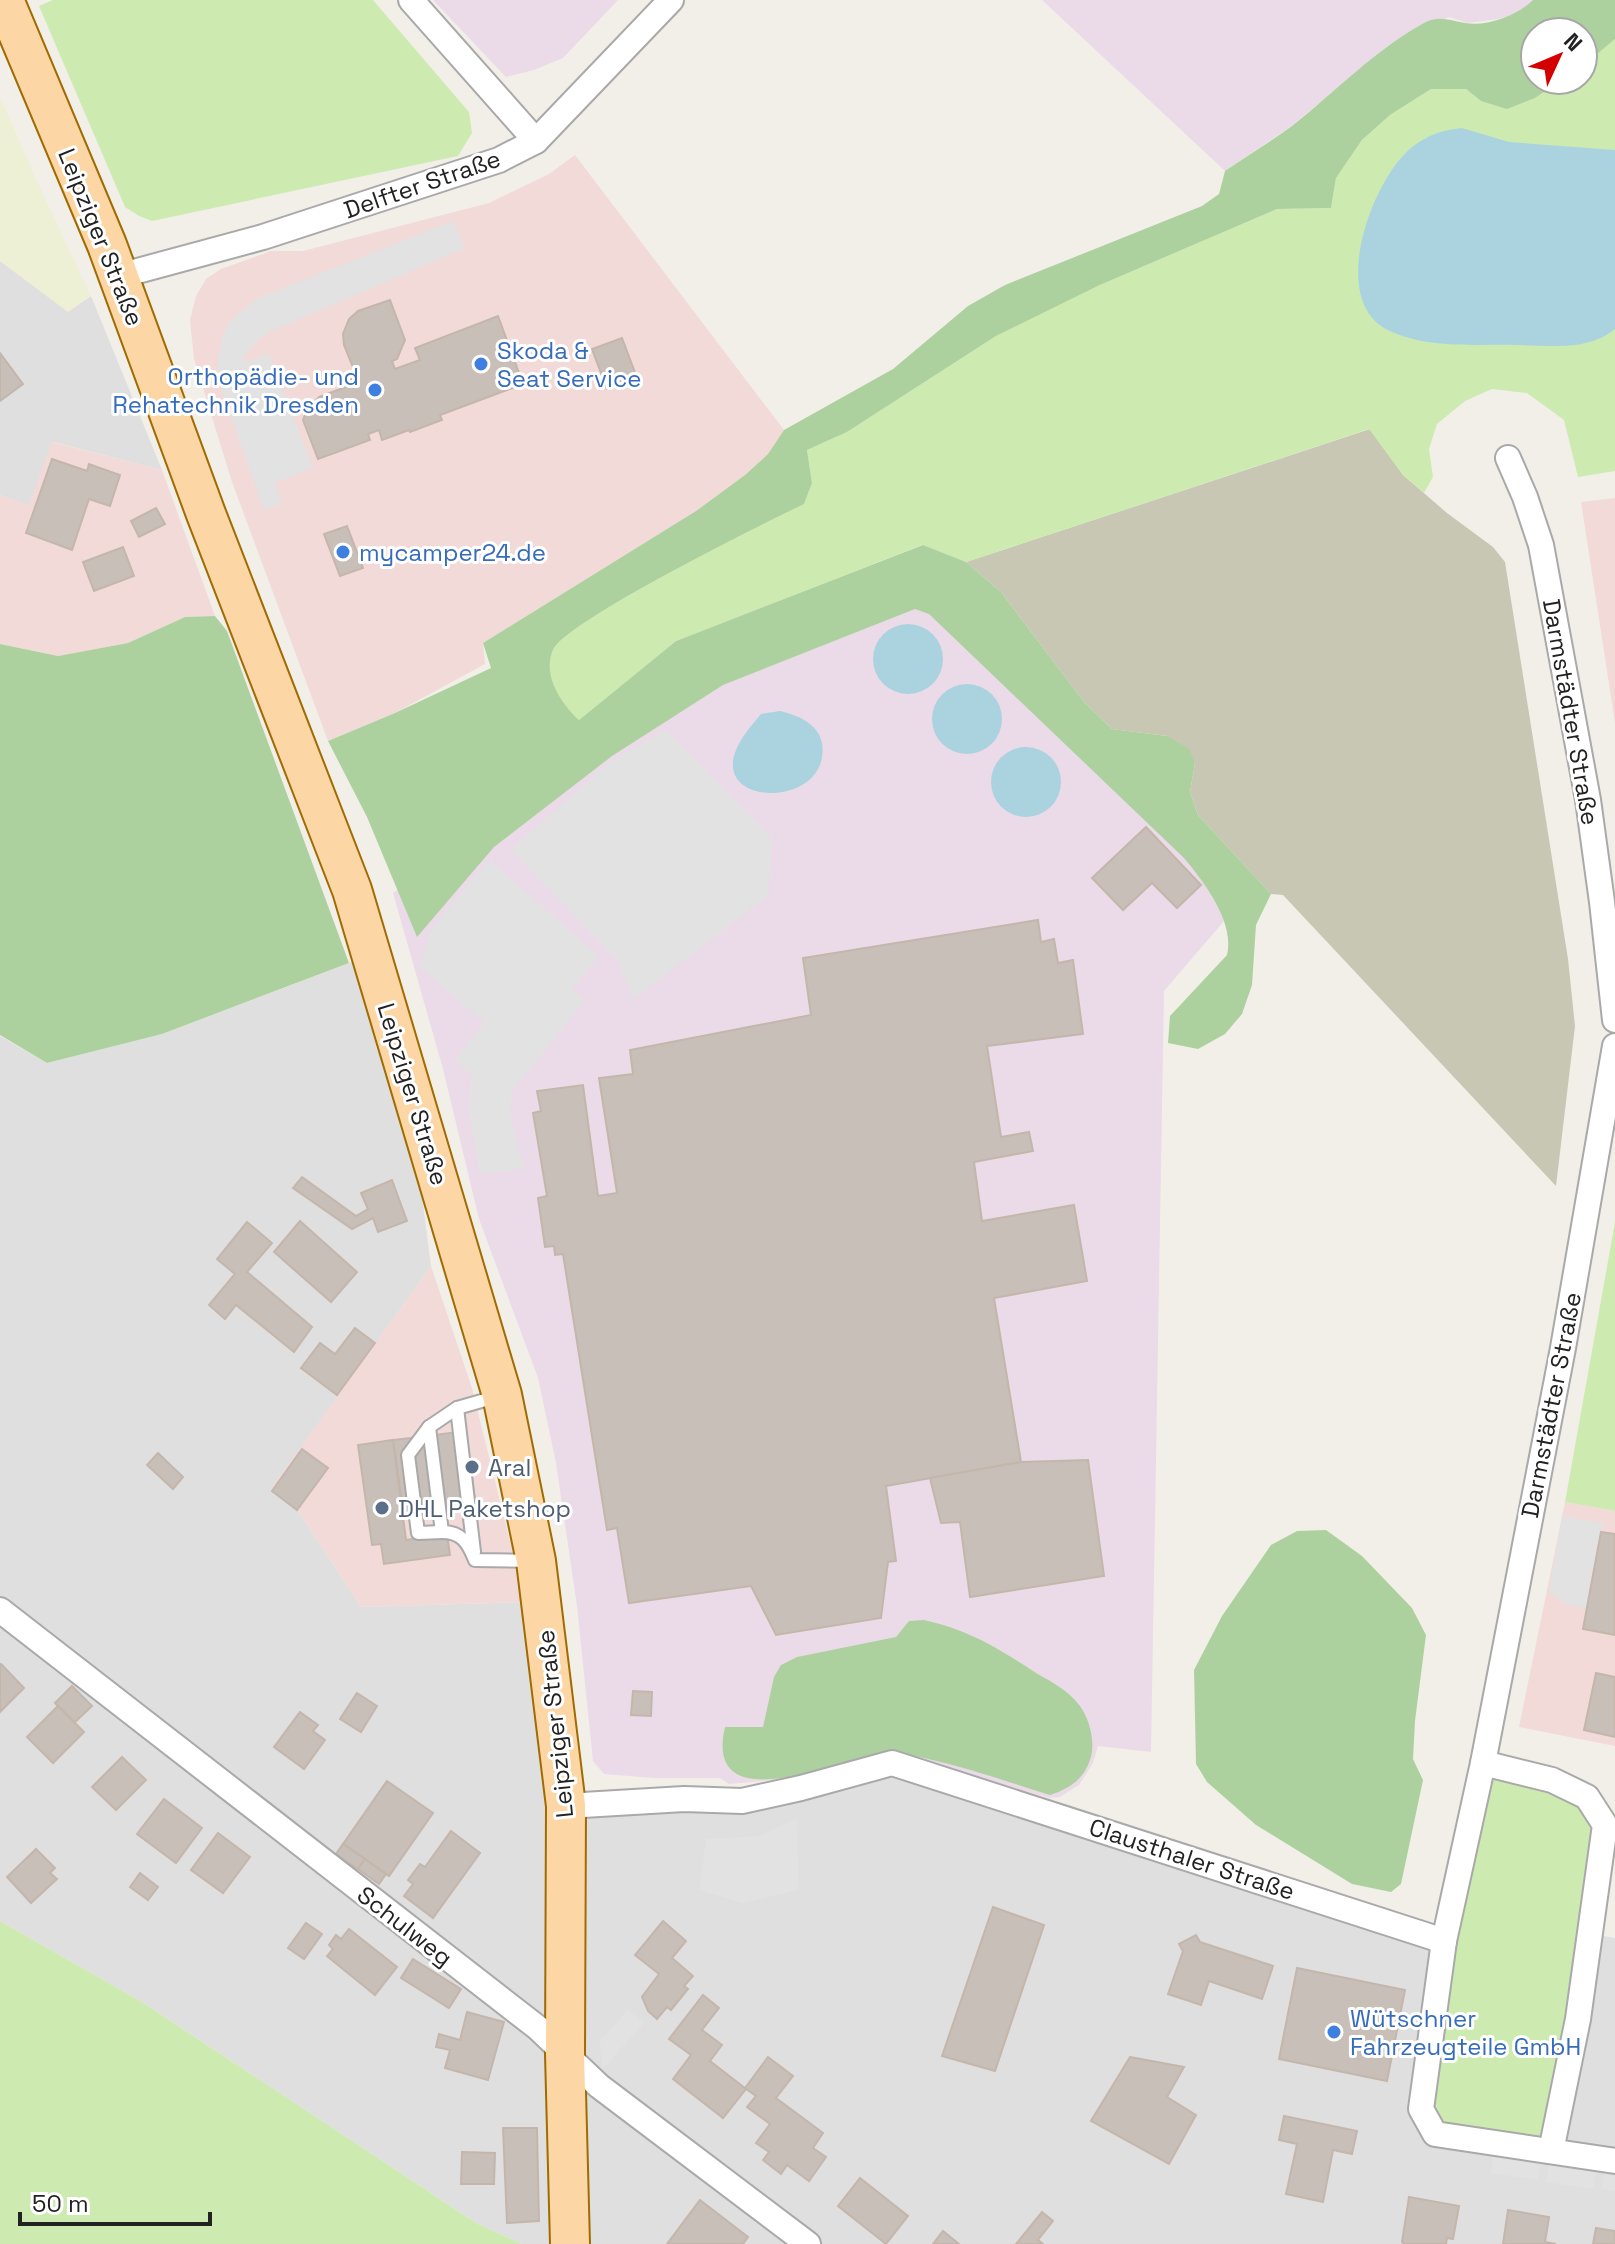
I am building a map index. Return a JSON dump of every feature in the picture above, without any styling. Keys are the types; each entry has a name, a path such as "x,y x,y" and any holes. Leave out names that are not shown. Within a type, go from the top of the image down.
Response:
{"main road":[{"name":"Leipziger Straße","path":"4,0 119,276 206,514 352,890 502,1395 536,1561 566,1806 565,2054 570,2244"}],"street":[{"path":"411,0 536,141"},
{"name":"Delfter Straße","path":"119,276 263,237 499,160 536,141 671,0"},
{"name":"Darmstädter Straße","path":"1508,458 1541,545 1588,800 1615,1020"},
{"name":"Darmstädter Straße","path":"1444,1941 1483,1763 1563,1348 1615,1046"},
{"name":"Schulweg","path":"0,1610 538,2028 599,2086 808,2244"},
{"name":"Clausthaler Straße","path":"566,1806 684,1799 742,1801 892,1763 1444,1941"},
{"path":"1483,1763 1552,1780 1587,1797 1605,1825 1583,1991 1551,2151"},
{"path":"1444,1941 1421,2109 1435,2134 1615,2161"}],"lane":[{"path":"475,1560 464,1538 453,1532 418,1533 408,1455 429,1427 457,1408 502,1395"},
{"path":"457,1408 475,1560"},
{"path":"429,1427 442,1532"},
{"path":"475,1560 536,1561"}],"shaded area":[{"path":"433,0 618,0 563,58 506,77"},
{"path":"1042,0 1533,0 1524,10 1499,19 1467,23 1449,17 1374,58 1290,127 1225,171"},
{"path":"0,96 91,296 68,312 0,261"},
{"path":"575,155 784,430 768,454 696,511 483,643 485,664 395,713 328,741 232,482 194,359 190,320 196,296 206,279 221,269 271,251 303,251 489,203 549,174"},
{"path":"453,221 465,248 276,329 260,338 247,352 242,363 269,354 313,468 275,483 282,503 264,510 217,377 223,335 231,320 258,298"},
{"path":"0,261 68,311 91,296 162,470 53,442 29,506 0,495"},
{"path":"1370,429 1403,475 1493,547 1505,562 1568,959 1575,1026 1556,1186 1283,895 1271,894 1198,815 1190,792 1195,763 1167,736 1112,729 1084,702 1001,592 966,562"},
{"path":"52,442 162,470 215,616 185,617 128,643 58,656 0,644 0,495 29,505"},
{"path":"1615,498 1615,723 1581,502"},
{"path":"920,552 1249,892 1164,991 1151,1752 1098,1746 1093,1763 1079,1785 1060,1797 1050,1798 901,1756 808,1777 729,1784 720,1778 604,1774 593,1761 577,1606 556,1463 538,1378 479,1219 443,1069 393,893"},
{"path":"666,730 772,839 768,896 633,999 617,959 511,850 610,762"},
{"path":"489,860 599,956 572,989 585,1000 513,1090 510,1104 512,1123 524,1168 480,1174 468,1103 472,1075 455,1059 485,1023 420,967 430,930"},
{"path":"360,959 413,1126 431,1266 271,1490 299,1512 361,1607 525,1602 556,1813 551,2244 522,2244 476,2223 142,2002 0,1921 0,1036 47,1063 162,1034"},
{"path":"431,1266 472,1388 525,1602 361,1607 299,1512 270,1490"},
{"path":"1565,1502 1615,1511 1615,1746 1519,1727"},
{"path":"1562,1516 1603,1523 1587,1608 1567,1604 1549,1593"},
{"path":"892,1763 1444,1941 1592,1934 1615,1938 1615,2244 576,2244 576,1805 684,1799"},
{"path":"797,1818 799,1890 743,1903 699,1890 706,1839 760,1836"},
{"path":"628,2009 644,2023 602,2070 600,2041"},
{"path":"1498,2154 1615,2171 1615,2191 1602,2189 1604,2172 1596,2171 1593,2189 1546,2182 1549,2165 1541,2164 1538,2180 1491,2173 1493,2156"}],"green space":[{"path":"53,0 373,0 469,112 472,133 458,156 152,221 125,207 39,6"},
{"path":"1533,0 1615,0 1615,39 1599,52 1599,16 1519,16 1519,96 1538,96 1535,98 1507,109 1481,101 1466,89 1431,89 1390,115 1362,140 1336,178 1331,208 1277,209 1100,285 996,336 847,432 807,450 812,483 804,504 628,596 566,636 553,650 550,659 555,688 579,720 676,641 923,545 966,562 1001,592 1084,702 1112,729 1167,736 1189,749 1195,763 1190,792 1198,815 1271,894 1256,925 1252,985 1242,1014 1225,1034 1198,1049 1168,1043 1170,1016 1227,955 1228,942 1222,916 1200,879 1184,858 929,614 915,609 723,685 612,756 494,847 417,937 367,817 328,741 491,668 483,643 696,511 768,454 784,430 893,369 968,306 1005,285 1202,206 1219,194 1225,171 1292,126 1372,58 1406,34 1434,19 1474,24 1502,19"},
{"path":"1615,39 1615,471 1578,477 1564,420 1527,393 1492,389 1465,401 1437,424 1429,449 1433,477 1424,493 1403,475 1369,429 966,562 922,545 676,641 579,720 560,697 549,670 553,650 566,636 669,573 804,504 812,483 807,450 847,432 996,336 1100,285 1277,209 1331,208 1336,178 1362,140 1390,115 1431,89 1466,89 1481,101 1538,96 1599,96 1599,52"},
{"path":"215,616 227,631 349,963 162,1034 47,1063 0,1035 0,644 58,656 128,643 185,617"},
{"path":"1615,1222 1615,1511 1565,1502"},
{"path":"1326,1530 1362,1556 1412,1608 1426,1635 1413,1759 1423,1780 1401,1884 1391,1892 1352,1884 1256,1825 1207,1782 1196,1764 1194,1670 1222,1616 1271,1545 1297,1531"},
{"path":"924,1620 983,1641 1054,1683 1076,1701 1087,1718 1092,1740 1092,1754 1080,1778 1050,1795 948,1764 892,1752 783,1778 756,1779 735,1773 724,1757 725,1727 763,1727 774,1677 781,1665 797,1657 896,1637 909,1621"},
{"path":"1483,1763 1552,1780 1605,1825 1551,2151 1435,2134 1421,2109"},
{"path":"0,1921 142,2002 476,2223 522,2244 0,2244"}],"water":[{"path":"1462,128 1509,142 1615,150 1615,329 1592,341 1567,346 1450,344 1403,336 1388,330 1370,315 1360,293 1358,268 1370,212 1382,186 1396,164 1417,143 1435,134"},
{"path":"908,624 933,634 943,659 933,684 908,694 883,684 873,659 883,634"},
{"path":"967,684 992,694 1002,719 992,744 967,754 942,744 932,719 942,694"},
{"path":"780,711 800,718 816,730 822,743 820,764 809,780 793,789 774,793 755,791 741,783 733,769 736,750 761,714"},
{"path":"1026,747 1051,757 1061,782 1051,807 1026,817 1001,807 991,782 1001,757"}],"building":[{"path":"390,300 405,340 397,359 392,361 395,369 420,360 415,348 498,316 523,384 440,415 442,420 410,432 382,440 379,430 368,434 370,440 318,459 303,420 307,410 319,397 348,386 355,372 344,345 343,334 349,319 358,311"},
{"path":"622,338 637,378 607,389 592,349"},
{"path":"0,353 23,384 0,401"},
{"path":"52,459 87,471 89,464 120,475 110,506 89,499 72,550 26,533"},
{"path":"156,508 165,524 139,537 131,521"},
{"path":"347,526 363,568 340,576 324,534"},
{"path":"123,547 134,576 94,591 83,562"},
{"path":"1146,827 1201,885 1177,908 1152,883 1123,910 1092,878"},
{"path":"1038,920 1041,942 1054,939 1058,963 1073,960 1083,1034 987,1046 1001,1137 1029,1132 1033,1151 974,1162 982,1221 1074,1205 1087,1281 994,1298 1021,1462 886,1486 896,1561 888,1562 881,1618 776,1635 751,1586 629,1603 617,1528 607,1530 563,1254 555,1255 554,1246 545,1247 538,1198 547,1196 533,1113 541,1111 537,1091 583,1085 598,1196 617,1193 599,1078 633,1074 630,1050 811,1015 803,958"},
{"path":"302,1177 356,1216 368,1209 361,1193 392,1180 407,1221 378,1232 373,1218 352,1229 293,1188"},
{"path":"300,1221 357,1272 331,1302 274,1252"},
{"path":"247,1222 272,1243 247,1272 312,1327 294,1352 236,1305 225,1319 209,1305 235,1274 217,1259"},
{"path":"355,1328 375,1343 337,1395 301,1368 320,1343 335,1354"},
{"path":"466,1431 476,1508 404,1518 393,1440"},
{"path":"393,1440 406,1540 447,1534 450,1555 384,1564 381,1544 372,1545 358,1445"},
{"path":"302,1449 328,1468 297,1510 272,1491"},
{"path":"158,1453 183,1477 173,1489 147,1465"},
{"path":"1088,1460 1104,1576 970,1597 960,1522 941,1523 930,1478 1021,1462"},
{"path":"1601,1532 1615,1534 1615,1635 1583,1629"},
{"path":"0,1665 24,1688 0,1712"},
{"path":"1596,1673 1615,1677 1615,1737 1584,1730"},
{"path":"72,1686 92,1706 74,1723 55,1703"},
{"path":"633,1691 652,1692 651,1716 631,1715"},
{"path":"357,1693 377,1706 361,1732 340,1719"},
{"path":"58,1706 84,1732 53,1763 27,1737"},
{"path":"300,1712 318,1725 313,1731 325,1740 304,1769 274,1747"},
{"path":"122,1757 146,1780 116,1810 92,1787"},
{"path":"387,1781 433,1813 389,1876 343,1844"},
{"path":"164,1799 202,1828 176,1863 137,1834"},
{"path":"451,1831 480,1853 433,1918 404,1896 413,1884 408,1880 420,1864 425,1867"},
{"path":"218,1833 250,1857 223,1893 191,1870"},
{"path":"343,1844 365,1859 358,1869 336,1854"},
{"path":"36,1849 55,1868 50,1873 57,1879 31,1903 7,1877"},
{"path":"365,1859 386,1874 379,1884 358,1869"},
{"path":"140,1873 158,1887 148,1900 130,1887"},
{"path":"993,1907 1044,1925 995,2071 942,2056"},
{"path":"663,1921 686,1941 672,1958 693,1976 684,1986 688,1989 671,2010 667,2007 657,2019 648,2011 642,1997 659,1974 635,1955"},
{"path":"306,1923 322,1934 304,1959 288,1948"},
{"path":"349,1929 397,1967 375,1995 327,1956 333,1949 329,1945 336,1935 341,1939"},
{"path":"1196,1935 1200,1942 1273,1966 1262,1999 1209,1981 1201,2005 1168,1994 1183,1951 1179,1944"},
{"path":"413,1959 461,1989 449,2008 401,1978"},
{"path":"1297,1968 1405,1990 1387,2081 1279,2059"},
{"path":"703,1995 719,2008 702,2030 722,2045 710,2061 746,2089 723,2118 673,2079 691,2055 669,2039"},
{"path":"467,2012 504,2022 488,2080 445,2068 450,2050 436,2047 439,2034 460,2040"},
{"path":"768,2057 793,2076 776,2098 823,2133 813,2148 826,2157 809,2181 787,2165 781,2174 763,2160 769,2152 756,2143 770,2124 747,2107 756,2096 745,2088"},
{"path":"1130,2057 1184,2067 1167,2097 1196,2115 1169,2164 1091,2121"},
{"path":"1284,2116 1357,2131 1352,2154 1333,2150 1323,2202 1286,2194 1297,2144 1279,2140"},
{"path":"503,2128 537,2128 539,2221 507,2223"},
{"path":"462,2152 495,2153 494,2184 461,2184"},
{"path":"860,2178 908,2216 886,2244 838,2206"},
{"path":"1409,2197 1459,2206 1453,2239 1447,2238 1446,2244 1404,2244"},
{"path":"700,2200 748,2237 743,2244 667,2244"},
{"path":"1508,2210 1549,2217 1545,2242 1556,2244 1503,2244"},
{"path":"1042,2212 1053,2221 1038,2240 1043,2244 1016,2244"},
{"path":"1596,2228 1615,2231 1615,2244 1593,2244"},
{"path":"943,2231 959,2244 933,2244"}],"place":[{"name":"Skoda & Seat Service","path":"481,364"},
{"name":"Orthopädie- und Rehatechnik Dresden","path":"375,390"},
{"name":"mycamper24.de","path":"343,552"},
{"name":"Aral","path":"472,1467"},
{"name":"DHL Paketshop","path":"382,1508"},
{"name":"Wütschner Fahrzeugteile GmbH","path":"1334,2032"}]}
